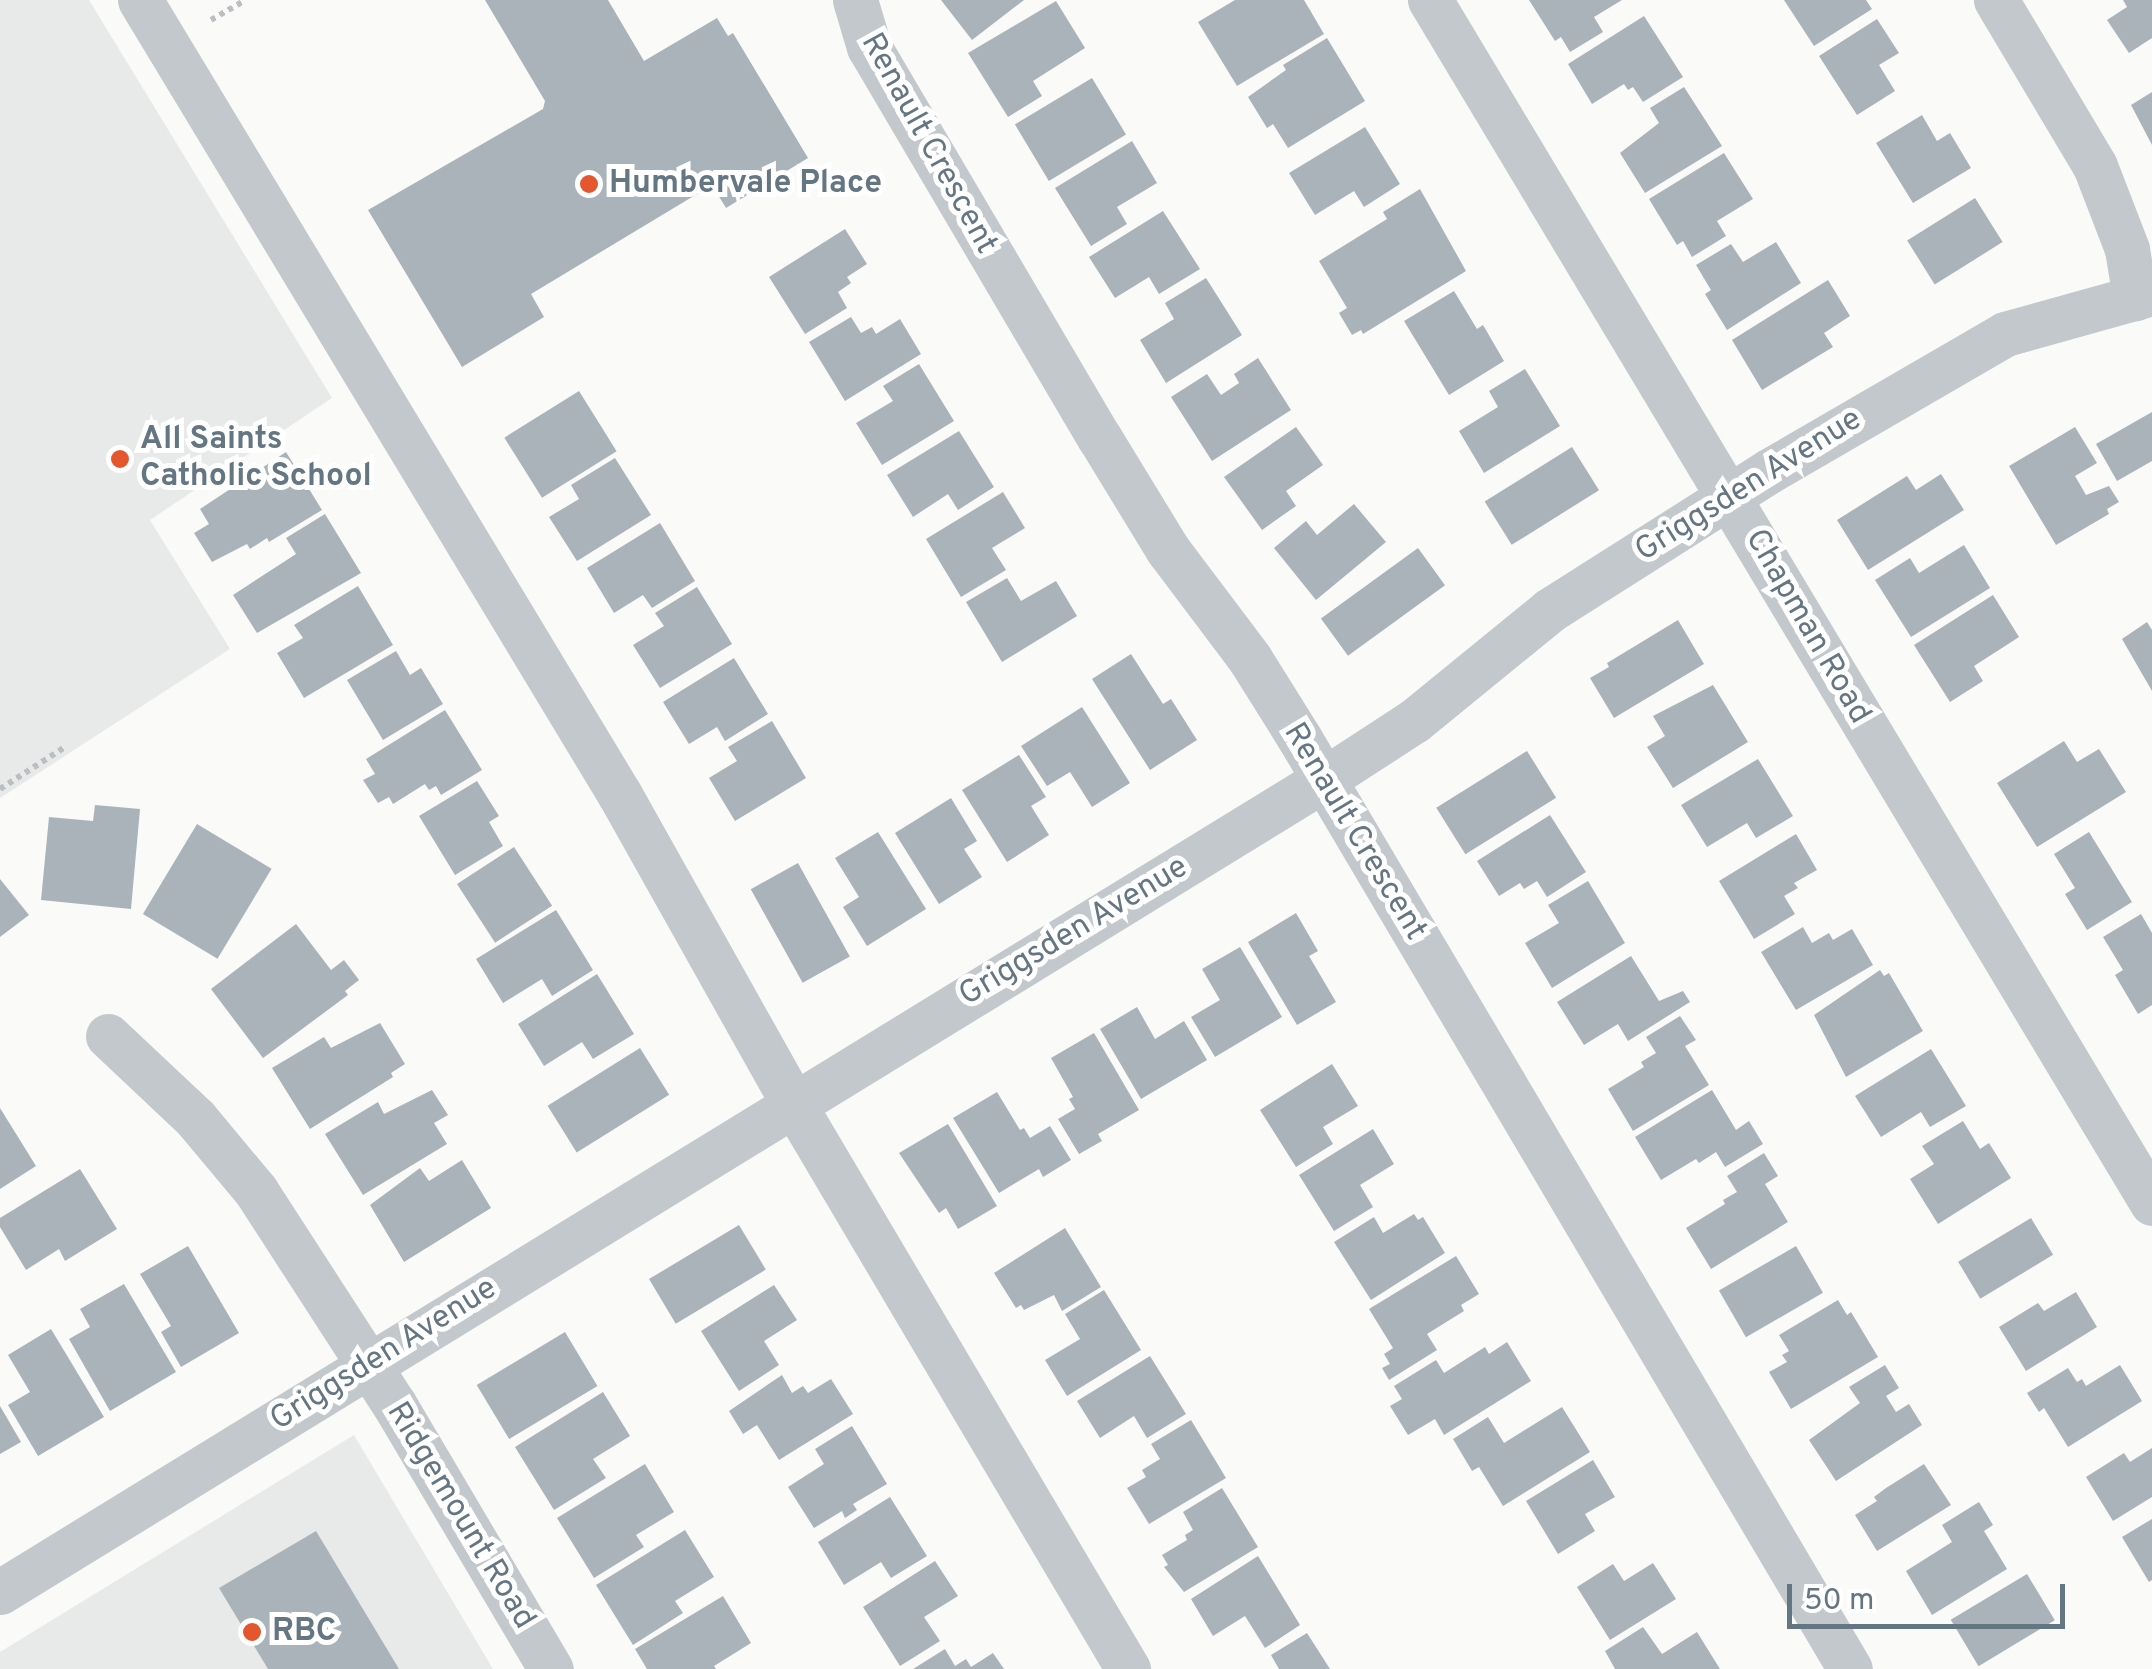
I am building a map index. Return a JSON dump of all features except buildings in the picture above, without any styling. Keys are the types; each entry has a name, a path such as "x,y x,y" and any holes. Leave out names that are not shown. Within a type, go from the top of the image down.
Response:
{"street":[{"path":"140,0 620,795 793,1103 1128,1669"},
{"name":"Renault Crescent","path":"855,0 869,47 1078,403 1168,550 1250,659 1850,1669"},
{"name":"Chapman Road","path":"1430,0 1731,496 2152,1204"},
{"path":"1996,0 2095,166 2144,296"},
{"name":"Griggsden Avenue","path":"0,1592 1323,780 1414,721 1550,610 1731,496 2005,334 2144,296"},
{"name":"Ridgemount Road","path":"108,1036 196,1119 256,1190 369,1364 551,1669"}],"path":[{"path":"211,20 245,0"},
{"path":"0,789 65,747"}],"shaded area":[{"name":"All Saints Catholic School","path":"0,0 89,0 332,398 150,520 230,649 0,798"},
{"path":"354,1435 493,1669 0,1669 0,1652"}],"place":[{"name":"Humbervale Place","path":"589,184"},
{"name":"All Saints Catholic School","path":"120,459"},
{"name":"RBC","path":"252,1632"}]}
